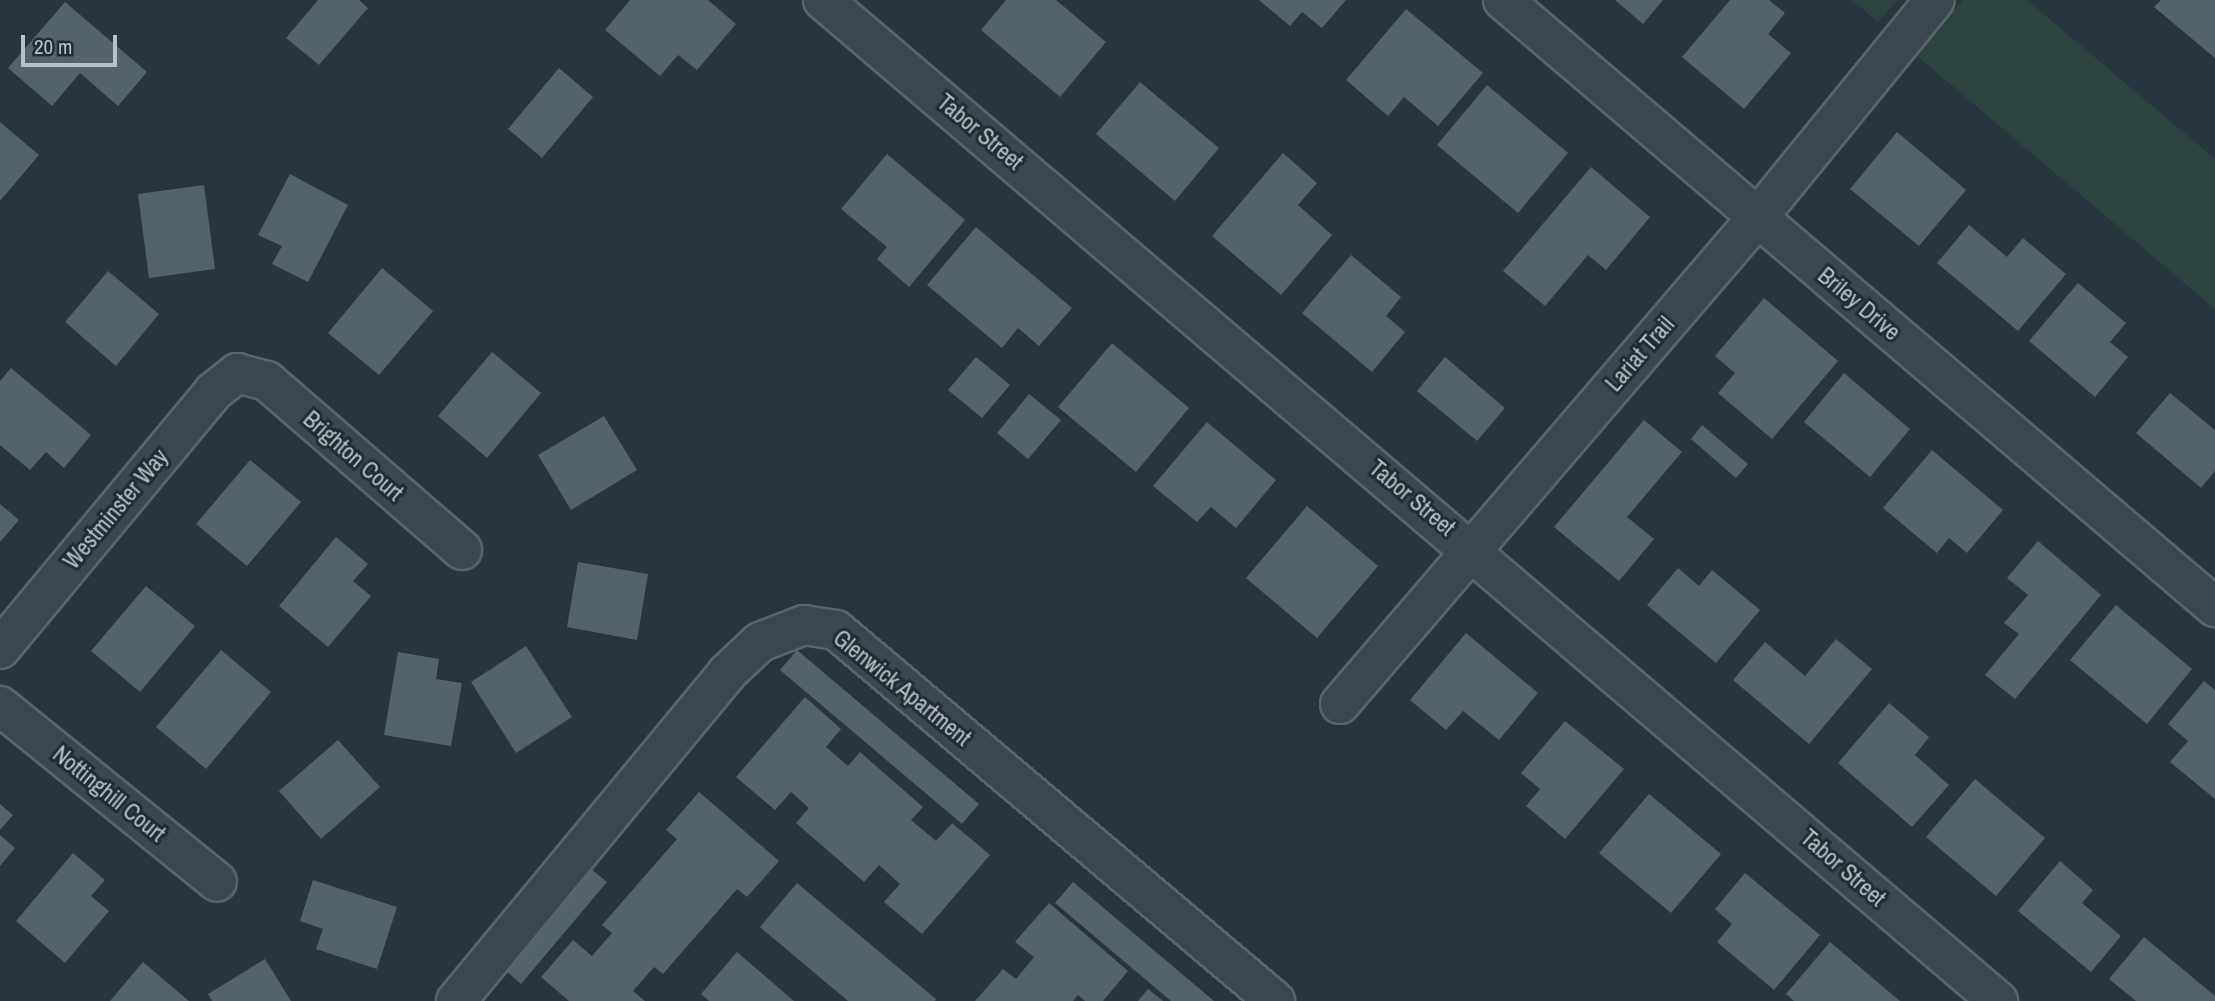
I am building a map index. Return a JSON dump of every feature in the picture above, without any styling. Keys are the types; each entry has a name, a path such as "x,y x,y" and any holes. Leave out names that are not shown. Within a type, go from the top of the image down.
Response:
{"street":[{"name":"Tabor Street","path":"823,0 1472,549 1998,1001"},
{"name":"Briley Drive","path":"1503,0 2215,607"},
{"name":"Lariat Trail","path":"1340,704 1757,218 1935,0"},
{"name":"Brighton Court","path":"237,373 267,381 462,550"},
{"name":"Westminster Way","path":"0,649 213,392 237,373"},
{"name":"Glenwick Apartment","path":"474,995 727,673 760,642 804,625 836,630 1275,1001"},
{"name":"Nottinghill Court","path":"0,706 217,882"}],"green space":[{"path":"1852,0 1898,0 1878,22"},
{"path":"1963,0 2027,0 2215,159 2215,309 1916,55"}],"building":[{"path":"318,0 359,0 368,8 319,65 286,38"},
{"path":"630,0 708,0 736,24 697,70 678,55 660,76 605,30"},
{"path":"1006,0 1056,0 1106,42 1060,97 981,30"},
{"path":"1259,0 1346,0 1322,28 1302,12 1290,26"},
{"path":"1615,0 1663,0 1643,24"},
{"path":"1730,0 1769,0 1785,13 1768,34 1791,53 1744,109 1682,57"},
{"path":"2161,0 2215,0 2215,58 2154,7"},
{"path":"65,2 147,72 118,106 80,73 52,106 8,68"},
{"path":"1406,9 1483,73 1438,126 1404,97 1388,116 1346,80"},
{"path":"559,68 593,97 542,158 508,129"},
{"path":"1140,82 1219,148 1175,201 1096,134"},
{"path":"1487,85 1568,153 1518,213 1437,145"},
{"path":"0,122 39,155 0,201"},
{"path":"1897,132 1966,190 1919,246 1850,189"},
{"path":"1283,153 1317,183 1298,205 1332,235 1281,295 1212,236"},
{"path":"887,154 965,220 909,287 877,259 887,247 841,209"},
{"path":"1591,167 1650,217 1606,270 1588,255 1545,306 1503,271"},
{"path":"290,174 348,205 308,282 272,264 282,246 258,235"},
{"path":"204,185 215,269 149,278 138,194"},
{"path":"1969,225 2007,257 2023,238 2066,274 2018,331 1937,263"},
{"path":"976,227 1072,308 1039,346 1018,328 1002,348 927,285"},
{"path":"1351,255 1401,297 1386,316 1405,332 1372,372 1302,313"},
{"path":"382,268 433,311 379,375 328,333"},
{"path":"108,271 159,314 116,366 65,322"},
{"path":"2078,283 2126,323 2110,342 2128,357 2095,397 2029,341"},
{"path":"1764,298 1838,361 1772,439 1718,393 1735,373 1715,356"},
{"path":"1112,343 1189,408 1136,472 1058,407"},
{"path":"492,352 541,393 487,458 438,416"},
{"path":"976,357 1010,385 982,418 948,390"},
{"path":"1445,357 1505,408 1477,441 1417,391"},
{"path":"11,368 91,435 64,468 46,452 30,470 0,445 0,381"},
{"path":"1844,373 1910,429 1870,477 1804,422"},
{"path":"2170,393 2215,430 2215,471 2201,488 2136,433"},
{"path":"1029,394 1061,420 1028,459 997,433"},
{"path":"604,416 637,470 571,510 538,455"},
{"path":"1644,420 1682,452 1627,517 1654,539 1619,581 1554,527"},
{"path":"1207,422 1276,480 1236,528 1211,507 1197,522 1153,486"},
{"path":"1702,425 1748,464 1736,478 1691,439"},
{"path":"1932,450 2003,510 1967,553 1949,538 1937,553 1883,508"},
{"path":"250,460 301,502 247,566 196,524"},
{"path":"0,504 19,520 0,542"},
{"path":"1307,506 1378,566 1317,638 1246,578"},
{"path":"336,537 368,564 353,581 371,596 328,647 279,606"},
{"path":"2038,541 2101,595 2015,699 1985,675 2019,634 2004,623 2028,595 2007,578"},
{"path":"578,562 648,574 637,640 567,627"},
{"path":"1678,568 1699,586 1712,570 1760,610 1716,663 1647,605"},
{"path":"146,586 195,626 140,692 91,651"},
{"path":"2116,605 2192,669 2147,724 2070,660"},
{"path":"1466,633 1538,693 1499,740 1463,711 1446,730 1410,700"},
{"path":"1836,639 1872,669 1809,744 1733,680 1765,642 1805,676"},
{"path":"526,646 572,717 516,753 471,682"},
{"path":"221,650 271,692 206,769 156,727"},
{"path":"797,650 979,804 962,824 780,670"},
{"path":"398,652 439,659 436,679 462,683 451,746 384,735"},
{"path":"2204,681 2215,690 2215,799 2170,762 2188,741 2168,724"},
{"path":"805,697 841,729 826,747 848,766 860,752 923,807 911,820 936,841 952,823 990,855 922,934 884,902 900,884 879,865 864,882 796,823 809,808 791,792 775,810 736,777"},
{"path":"1889,703 1929,737 1915,755 1949,785 1912,827 1838,763"},
{"path":"1565,721 1624,769 1565,839 1526,806 1540,789 1521,773"},
{"path":"338,740 380,787 321,839 279,791"},
{"path":"1975,779 2045,838 1996,896 1926,837"},
{"path":"699,792 779,861 747,897 737,889 663,974 654,967 633,991 645,1001 569,1001 541,977 573,940 592,956 612,933 602,925 677,839 666,830"},
{"path":"1649,794 1721,854 1671,913 1599,853"},
{"path":"0,804 13,815 0,830"},
{"path":"0,835 15,848 0,866"},
{"path":"73,853 105,880 91,896 109,911 65,963 16,921"},
{"path":"2060,861 2093,890 2082,903 2121,936 2091,972 2018,911"},
{"path":"585,864 607,882 521,984 500,966"},
{"path":"1745,873 1820,935 1774,990 1717,942 1732,924 1715,909"},
{"path":"313,880 397,907 377,969 316,949 323,929 300,921"},
{"path":"1073,882 1214,1001 1171,1001 1055,903"},
{"path":"797,883 936,999 935,1001 848,1001 760,927"},
{"path":"1049,903 1128,971 1103,1001 1085,1001 1078,995 1073,1001 975,1001 1003,969 1016,979 1034,957 1015,942"},
{"path":"2144,937 2215,996 2215,1001 2136,1001 2109,979"},
{"path":"1830,942 1900,1001 1794,1001 1786,994"},
{"path":"737,952 794,1001 709,1001 701,994"},
{"path":"265,959 291,1001 212,1001 208,994"},
{"path":"143,962 189,1001 110,1001"},
{"path":"1148,989 1163,1001 1138,1001"}]}
